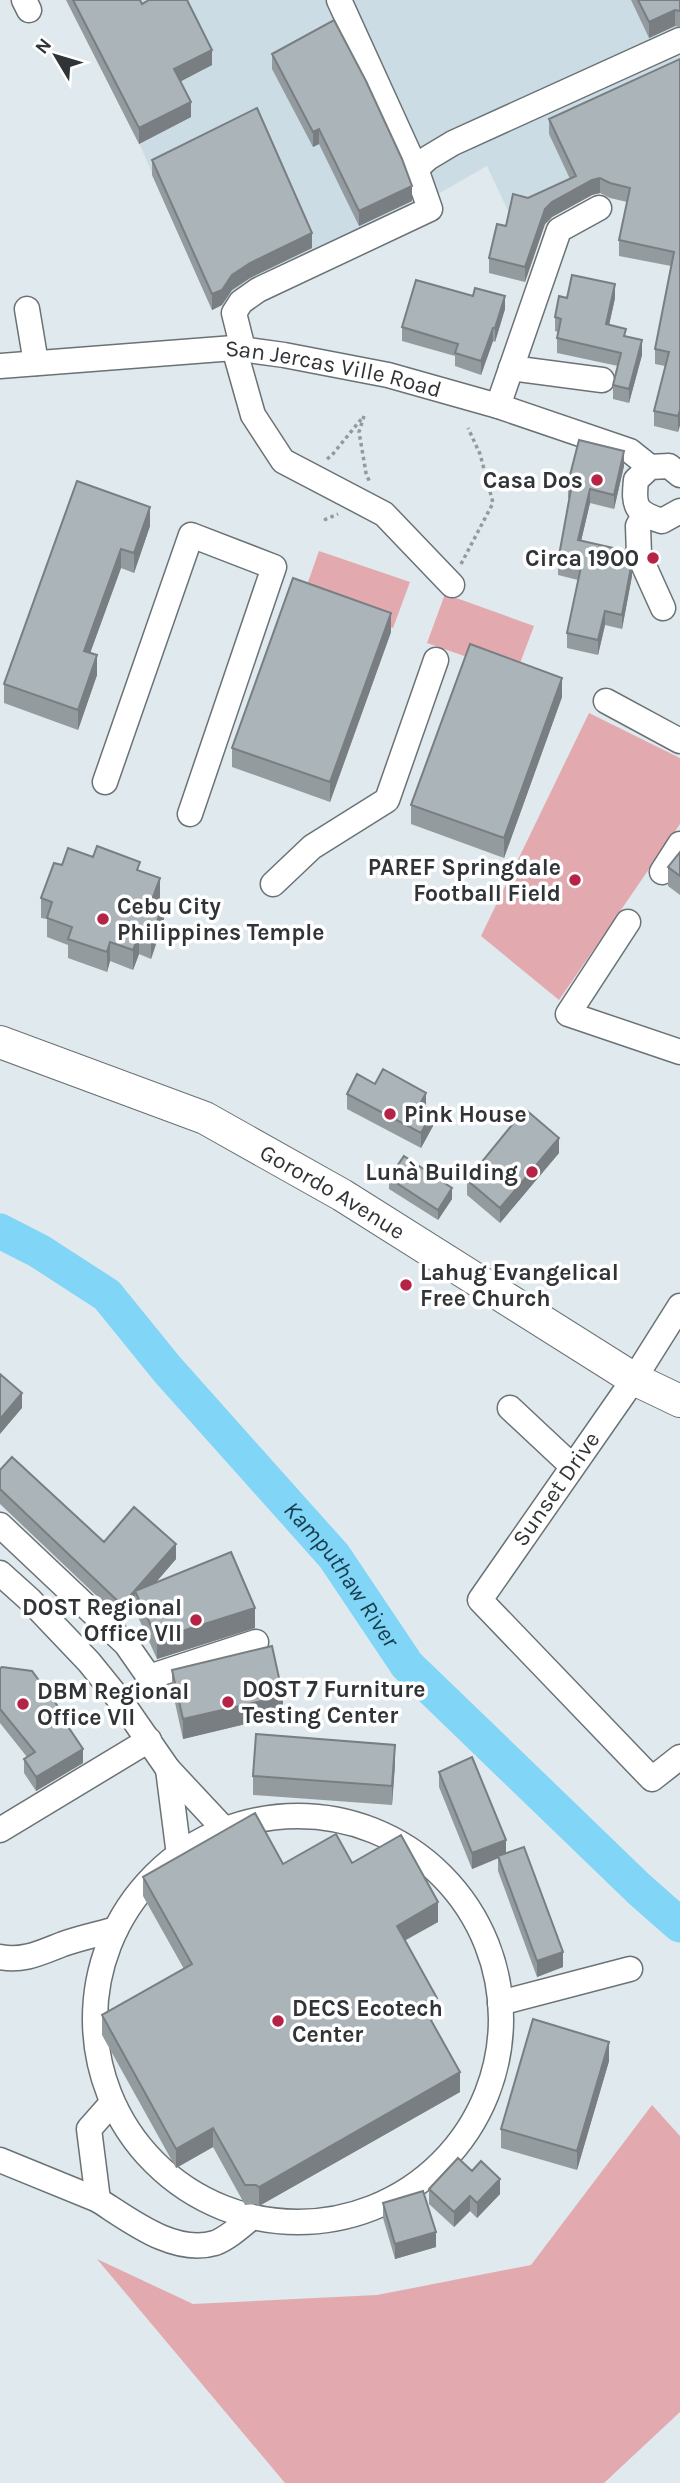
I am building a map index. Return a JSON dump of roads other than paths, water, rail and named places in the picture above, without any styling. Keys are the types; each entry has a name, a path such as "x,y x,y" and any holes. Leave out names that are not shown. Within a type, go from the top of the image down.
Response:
{"main road":[{"name":"Gorordo Avenue","path":"0,1042 205,1118 342,1195 634,1379 680,1401"}],"street":[{"path":"339,0 416,169 430,209 267,285 241,302 234,313 238,349 253,415 283,461 384,514 452,586"},
{"path":"416,169 428,158 453,143 680,40"},
{"path":"498,406 559,230 599,208"},
{"path":"27,309 36,363"},
{"name":"San Jercas Ville Road","path":"0,366 238,349 285,355 388,375 498,406 630,450 650,467"},
{"path":"512,368 602,380"},
{"path":"680,475 668,466 650,467 636,480 634,499 644,515 662,521 680,512"},
{"path":"644,515 638,526 639,555 663,608"},
{"path":"105,782 191,535 274,567 190,814"},
{"path":"273,884 312,847 387,800 436,660"},
{"path":"606,701 680,741"},
{"path":"662,872 680,844"},
{"path":"628,922 568,1014 680,1052"},
{"name":"Sunset Drive","path":"680,1306 634,1379 480,1600 652,1779 680,1757"},
{"path":"510,1408 572,1466"},
{"path":"0,1525 126,1644 149,1677 256,1642"},
{"path":"0,1573 30,1600 89,1662 168,1769 225,1830"},
{"path":"89,1662 126,1644"},
{"path":"0,1830 149,1740"},
{"path":"168,1769 179,1855"},
{"path":"321,1817 369,1828 412,1851 449,1882 477,1923 495,1968 500,2003 500,2041 488,2089 466,2132 434,2170 394,2198 349,2216 300,2223 251,2218 206,2201 165,2174 132,2138 112,2103 101,2072 94,2024 100,1975 116,1929 143,1888 179,1855 225,1830 273,1818 321,1817"},
{"path":"0,1957 10,1959 38,1955 64,1944 116,1929"},
{"path":"500,2003 630,1969"},
{"path":"98,2200 89,2129 112,2103"},
{"path":"0,2160 98,2200 153,2232 187,2246 220,2240 251,2218"}],"waterway":[{"name":"Kamputhaw River","path":"0,1231 39,1251 107,1295 167,1369 334,1556 407,1665 639,1889 680,1925"}],"place":[{"name":"Casa Dos","path":"597,480"},
{"name":"Circa 1900","path":"653,558"},
{"name":"PAREF Springdale Football Field","path":"575,880"},
{"name":"Cebu City Philippines Temple","path":"103,919"},
{"name":"Pink House","path":"390,1114"},
{"name":"Lunà Building","path":"532,1172"},
{"name":"Lahug Evangelical Free Church","path":"406,1285"},
{"name":"DOST Regional Office VII","path":"196,1620"},
{"name":"DOST 7 Furniture Testing Center","path":"228,1702"},
{"name":"DBM Regional Office VII","path":"23,1704"},
{"name":"DECS Ecotech Center","path":"278,2021"}]}
